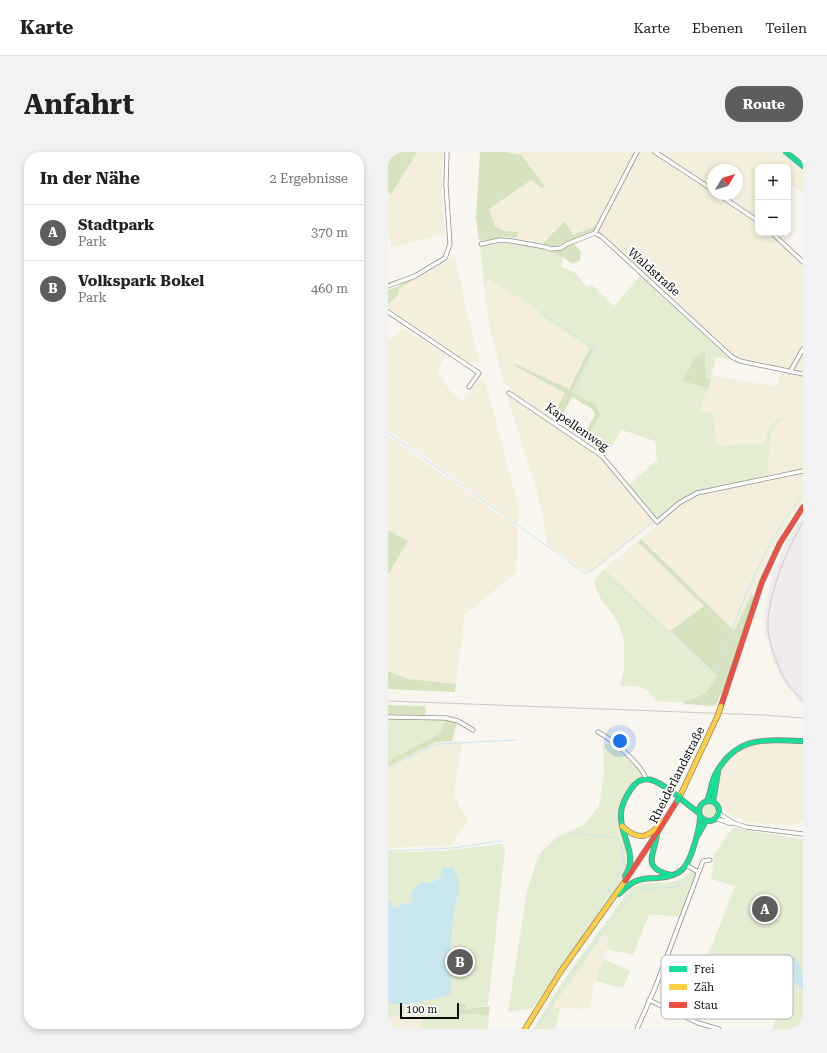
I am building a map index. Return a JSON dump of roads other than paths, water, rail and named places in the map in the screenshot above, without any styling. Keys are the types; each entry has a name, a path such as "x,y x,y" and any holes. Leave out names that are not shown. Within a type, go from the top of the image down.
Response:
{"main road":[{"path":"786,152 803,166"},
{"name":"Rheiderlandstraße","path":"525,1029 540,1002 562,969 622,887 658,834 679,798 718,715 762,582 778,546 803,507"},
{"path":"686,803 700,806 707,801 714,777 719,767 734,749 755,741 803,741"},
{"path":"713,802 719,767"},
{"path":"622,887 621,882 628,872 631,858 620,816 628,792 637,782 646,779 658,782 686,803 706,821"},
{"path":"706,821 716,818 718,813 718,807 713,802 707,801"},
{"path":"614,897 620,894 628,885 637,880 643,878 666,878 682,872 688,866 697,836 700,806"},
{"path":"622,825 631,834 643,837 652,833 662,821 667,818"},
{"path":"697,836 706,821"},
{"path":"658,834 651,854 651,860 659,872 673,876"}],"street":[{"path":"388,286 415,276 445,258 450,244 446,185 448,152"},
{"path":"481,244 500,240 551,249 561,248 567,244 595,233 637,152"},
{"path":"655,152 707,186"},
{"path":"727,200 755,219"},
{"name":"Waldstraße","path":"595,233 602,236 732,357 740,361 803,374"},
{"path":"775,236 803,262"},
{"path":"388,312 478,373 468,387"},
{"path":"790,372 803,349"},
{"name":"Kapellenweg","path":"509,394 602,456 657,522 679,503 696,494 803,471"},
{"path":"388,717 446,718 458,721 473,730"},
{"path":"598,732 610,740 634,762 644,773 646,779"},
{"path":"718,813 734,823 746,827 803,834"},
{"path":"716,818 729,823 734,823"},
{"path":"667,955 698,872 703,861 710,860"},
{"path":"688,866 698,872"},
{"path":"637,1029 661,971"},
{"path":"649,1000 661,1006"},
{"path":"689,1019 711,1028 719,1029"}],"water":[{"path":"443,867 453,868 458,879 458,895 452,930 450,995 401,1005 388,1003 388,901 392,902 393,909 406,903 413,902 411,893 421,882 430,883 440,878"},
{"path":"793,956 801,968 803,975 803,988 793,982"}],"waterway":[{"path":"779,152 803,170"},
{"path":"541,313 595,349 575,391"},
{"path":"388,433 585,573 589,572 653,522"},
{"path":"681,500 693,491 746,481"},
{"path":"605,572 711,674 716,671 764,555 785,519 803,494"},
{"path":"658,518 671,508"},
{"path":"388,767 437,744 516,740"},
{"path":"568,833 614,837 619,843 623,857 621,870 603,898"},
{"path":"388,851 453,848 500,841"},
{"path":"537,1029 569,978 628,898 635,893 650,888 678,886 686,882 693,873"}],"railway":[{"path":"803,522 784,560 770,603 768,617 769,638 781,673 791,688 803,700"},
{"path":"388,701 763,715 803,718"}],"place":[{"name":"Stadtpark","path":"765,909"},
{"name":"Volkspark Bokel","path":"460,962"}]}
